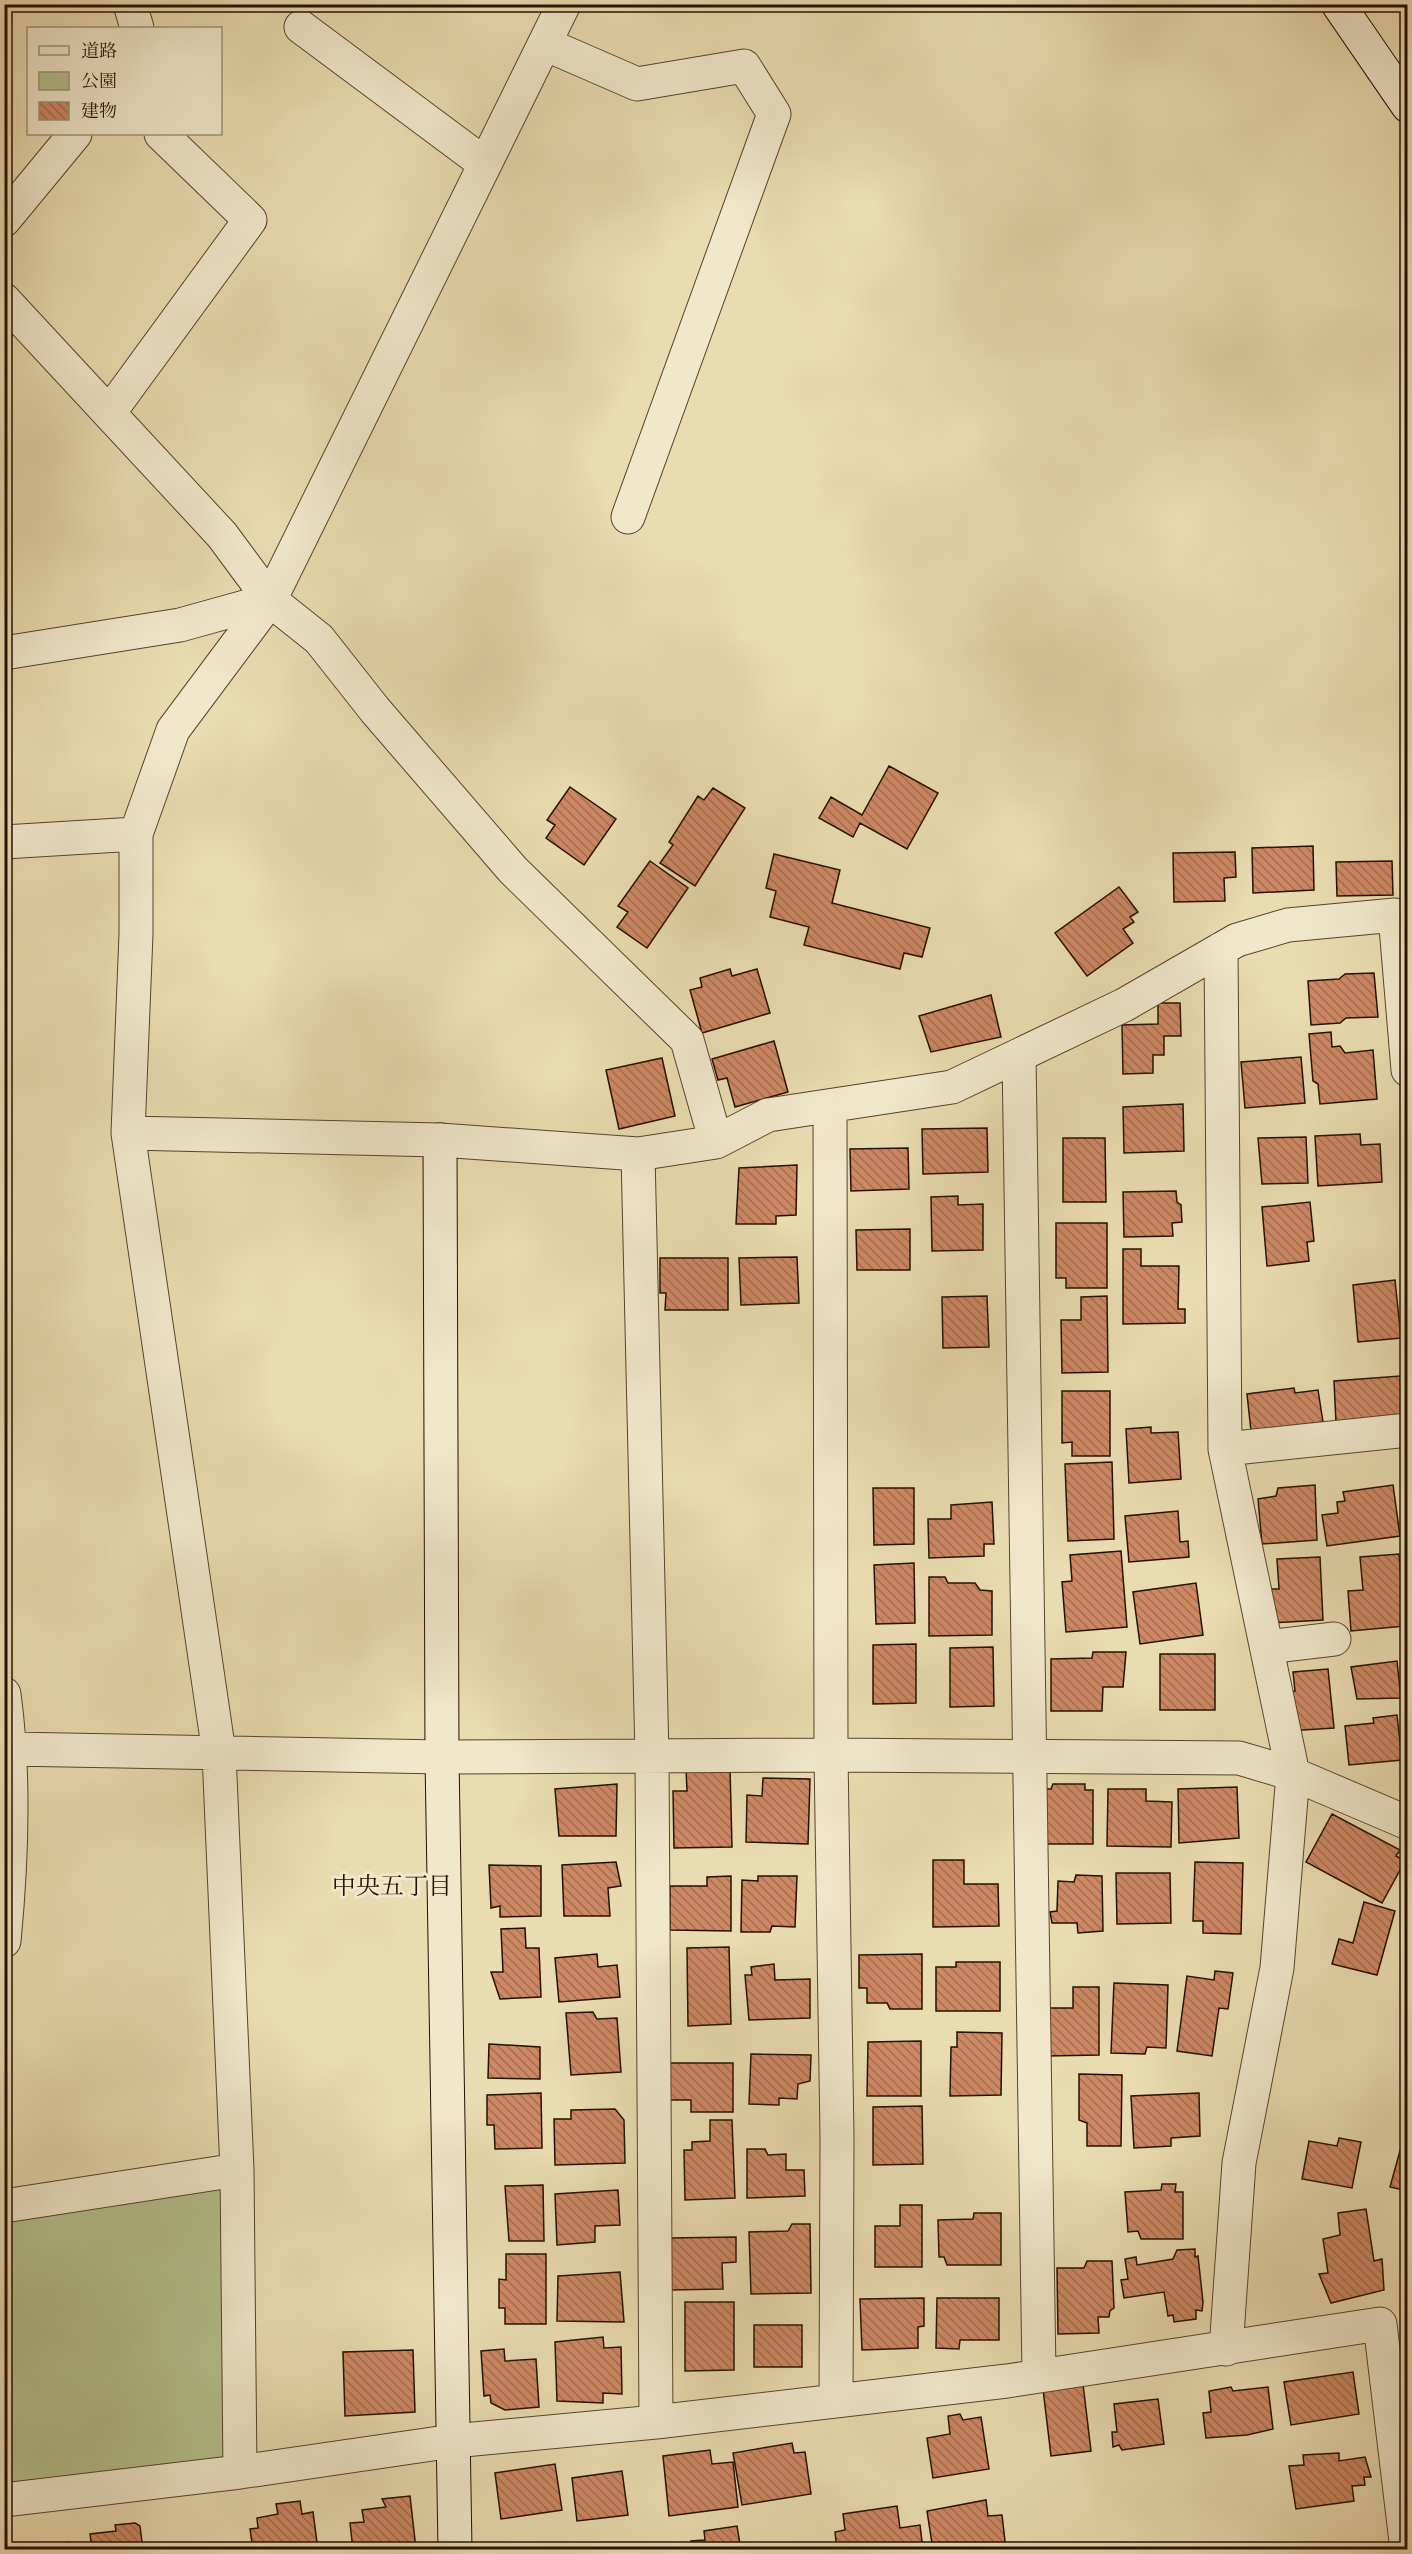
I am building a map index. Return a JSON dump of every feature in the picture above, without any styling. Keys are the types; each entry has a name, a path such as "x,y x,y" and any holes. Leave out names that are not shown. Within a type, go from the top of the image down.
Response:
{"street":[{"path":"130,4 137,27"},
{"path":"240,2472 237,2170 219,1753 128,1133 136,934 136,834 173,730 270,600 564,4"},
{"path":"1338,4 1407,106"},
{"path":"301,27 485,164"},
{"path":"545,44 637,84 744,66 774,114 628,517"},
{"path":"4,220 74,135"},
{"path":"109,413 250,220 162,135"},
{"path":"4,300 222,535 270,600 319,639 375,710 513,870 687,1040 716,1142"},
{"path":"4,653 180,625 270,600"},
{"path":"4,842 136,834"},
{"path":"128,1133 440,1140 638,1154 716,1142 768,1116 952,1087 1124,1005 1237,940 1288,925 1395,915 1407,1070"},
{"path":"1221,949 1225,1449 1293,1774 1277,1968 1239,2163 1226,2349"},
{"path":"1019,1055 1039,2375"},
{"path":"830,1107 831,1755 837,2137 836,2400"},
{"path":"440,1140 442,1757 454,2550"},
{"path":"638,1154 652,1757 656,2422"},
{"path":"1225,1449 1407,1430"},
{"path":"1267,1647 1334,1639"},
{"path":"4,1694 11,1749 9,1894 4,1941"},
{"path":"11,1749 442,1757 831,1755 1239,1758 1293,1774 1407,1823"},
{"path":"4,2206 237,2170"},
{"path":"4,2500 240,2472 453,2441 656,2422 1039,2375 1226,2349 1380,2324 1407,2550"}],"green space":[{"path":"237,2170 240,2472 5,2500 5,2206"}],"building":[{"path":"889,766 938,793 907,849 860,823 853,837 819,818 831,797 862,815"},
{"path":"570,787 616,819 584,865 546,838 555,825 547,820"},
{"path":"713,788 745,808 695,886 660,863 673,845 669,842 698,796 704,800"},
{"path":"1313,846 1314,890 1253,893 1252,848"},
{"path":"1235,852 1236,877 1224,878 1225,901 1174,902 1173,853"},
{"path":"774,854 840,870 832,903 930,928 922,957 904,953 900,969 804,945 809,927 770,917 776,891 766,888"},
{"path":"650,861 688,888 647,948 617,927 628,912 618,906"},
{"path":"1392,861 1393,895 1337,896 1336,862"},
{"path":"1119,887 1138,912 1130,917 1134,922 1123,929 1133,943 1087,976 1055,933"},
{"path":"730,969 732,976 757,969 770,1013 702,1033 690,990 702,987 700,978"},
{"path":"1374,973 1378,1017 1346,1018 1340,1023 1311,1025 1308,981 1339,979 1345,974"},
{"path":"991,995 1001,1037 931,1052 919,1016"},
{"path":"1158,1003 1180,1003 1181,1036 1164,1036 1164,1055 1153,1055 1153,1073 1123,1074 1122,1025 1158,1024"},
{"path":"1331,1032 1332,1047 1340,1046 1345,1053 1373,1050 1377,1099 1320,1104 1318,1084 1313,1081 1309,1034"},
{"path":"774,1041 788,1092 735,1107 727,1078 718,1080 712,1059"},
{"path":"1301,1057 1305,1103 1245,1108 1241,1062"},
{"path":"662,1058 675,1116 619,1129 606,1070"},
{"path":"1183,1104 1184,1151 1124,1153 1123,1107"},
{"path":"987,1128 988,1172 923,1174 922,1129"},
{"path":"1360,1134 1361,1145 1380,1144 1382,1182 1318,1186 1315,1136"},
{"path":"1306,1137 1308,1183 1262,1184 1258,1138"},
{"path":"1063,1138 1105,1138 1106,1202 1063,1202"},
{"path":"908,1148 909,1189 851,1191 850,1149"},
{"path":"797,1165 796,1215 776,1216 776,1224 736,1224 739,1168"},
{"path":"1176,1191 1177,1202 1181,1205 1182,1222 1172,1223 1173,1236 1124,1237 1123,1192"},
{"path":"958,1196 958,1205 983,1204 983,1250 932,1251 931,1197"},
{"path":"1310,1202 1314,1241 1307,1242 1309,1261 1267,1266 1262,1207"},
{"path":"1056,1223 1107,1223 1107,1288 1066,1288 1066,1278 1056,1278"},
{"path":"910,1229 910,1270 857,1270 856,1230"},
{"path":"1123,1249 1141,1249 1141,1266 1179,1266 1178,1309 1185,1309 1185,1323 1123,1324"},
{"path":"797,1257 799,1303 741,1305 739,1258"},
{"path":"660,1258 728,1258 728,1310 665,1310 666,1293 660,1293"},
{"path":"1395,1280 1401,1338 1358,1342 1353,1285"},
{"path":"987,1296 989,1347 943,1348 942,1297"},
{"path":"1107,1296 1108,1372 1062,1373 1061,1320 1081,1320 1081,1297"},
{"path":"1400,1376 1403,1418 1336,1423 1334,1381"},
{"path":"1294,1388 1295,1393 1318,1390 1323,1422 1251,1431 1247,1394"},
{"path":"1062,1391 1110,1391 1110,1456 1072,1456 1072,1442 1062,1443"},
{"path":"1151,1427 1151,1433 1178,1432 1181,1479 1129,1483 1126,1429"},
{"path":"1112,1462 1114,1539 1068,1541 1065,1464"},
{"path":"1315,1485 1317,1540 1262,1544 1258,1499 1276,1496 1278,1488"},
{"path":"1393,1485 1400,1536 1327,1546 1322,1515 1338,1513 1337,1502 1345,1501 1343,1492"},
{"path":"873,1488 914,1488 914,1544 874,1545"},
{"path":"992,1502 994,1544 984,1544 984,1556 929,1558 928,1519 951,1519 951,1505"},
{"path":"1178,1511 1180,1542 1188,1541 1189,1557 1129,1562 1125,1516"},
{"path":"1121,1551 1127,1627 1066,1632 1062,1582 1072,1581 1070,1555"},
{"path":"1399,1554 1405,1626 1351,1631 1348,1591 1363,1590 1360,1557"},
{"path":"1320,1557 1323,1620 1270,1623 1269,1589 1279,1589 1277,1559"},
{"path":"914,1563 915,1623 876,1624 874,1565"},
{"path":"929,1577 945,1577 948,1583 975,1583 980,1590 992,1591 992,1635 929,1636"},
{"path":"1196,1583 1203,1635 1140,1644 1133,1592"},
{"path":"916,1644 916,1703 873,1704 873,1645"},
{"path":"993,1647 994,1706 950,1707 950,1648"},
{"path":"1093,1652 1126,1652 1123,1687 1103,1687 1102,1711 1051,1711 1051,1659 1092,1658"},
{"path":"1160,1654 1215,1654 1215,1710 1160,1710"},
{"path":"1397,1661 1401,1698 1357,1699 1351,1667"},
{"path":"1328,1669 1334,1728 1287,1731 1284,1692 1295,1691 1293,1672"},
{"path":"1397,1715 1402,1760 1349,1765 1345,1726 1374,1723 1373,1718"},
{"path":"730,1768 732,1847 674,1848 673,1791 687,1791 686,1769"},
{"path":"763,1778 810,1779 808,1844 746,1842 747,1795 762,1796"},
{"path":"617,1784 616,1836 559,1836 555,1789"},
{"path":"1053,1784 1085,1784 1085,1790 1093,1790 1093,1844 1043,1844 1044,1789 1051,1789"},
{"path":"1237,1787 1239,1838 1179,1843 1178,1789"},
{"path":"1108,1789 1146,1789 1146,1801 1172,1802 1171,1847 1107,1846"},
{"path":"1332,1814 1400,1850 1396,1856 1405,1861 1382,1903 1306,1862"},
{"path":"933,1860 964,1860 964,1884 998,1884 999,1926 933,1927"},
{"path":"616,1862 621,1886 608,1888 610,1916 564,1916 562,1865"},
{"path":"1195,1862 1243,1863 1241,1934 1203,1933 1203,1921 1193,1921"},
{"path":"489,1865 541,1866 541,1916 500,1917 500,1906 491,1908"},
{"path":"1116,1873 1170,1873 1171,1923 1117,1924"},
{"path":"1076,1875 1102,1876 1103,1931 1078,1933 1077,1923 1052,1923 1050,1912 1057,1911 1058,1881 1074,1882"},
{"path":"731,1876 731,1931 670,1930 670,1886 707,1886 707,1877"},
{"path":"758,1876 797,1876 795,1927 772,1926 770,1932 741,1932 742,1880 758,1881"},
{"path":"1364,1902 1395,1911 1377,1975 1332,1964 1339,1939 1353,1943"},
{"path":"525,1928 526,1948 539,1948 541,1997 500,1999 491,1972 503,1972 501,1929"},
{"path":"729,1947 731,2024 688,2026 687,1948"},
{"path":"597,1954 598,1967 617,1965 620,1997 559,2002 555,1958"},
{"path":"922,1954 922,2009 890,2009 887,2003 867,2003 867,1988 859,1988 859,1955"},
{"path":"956,1962 1000,1962 1000,2011 936,2011 936,1967 956,1967"},
{"path":"774,1964 775,1980 810,1979 810,2018 749,2020 745,1975 752,1975 751,1967"},
{"path":"1215,1971 1233,1973 1228,2009 1219,2008 1212,2056 1177,2051 1187,1976 1214,1980"},
{"path":"1114,1983 1168,1985 1166,2048 1147,2047 1145,2054 1111,2053"},
{"path":"1073,1987 1099,1987 1099,2055 1046,2056 1046,2008 1073,2008"},
{"path":"593,2012 597,2019 617,2018 621,2072 571,2075 566,2013"},
{"path":"957,2032 1002,2033 1001,2095 950,2096 951,2047 957,2047"},
{"path":"921,2041 921,2096 867,2096 868,2042"},
{"path":"489,2044 540,2047 540,2079 488,2078"},
{"path":"751,2054 811,2055 810,2081 798,2084 797,2099 779,2098 779,2105 749,2104"},
{"path":"670,2063 733,2063 733,2112 691,2112 691,2100 669,2100"},
{"path":"1079,2074 1122,2075 1121,2146 1087,2146 1087,2123 1079,2120"},
{"path":"541,2093 542,2148 495,2149 494,2125 487,2125 487,2095"},
{"path":"1199,2093 1200,2136 1171,2138 1171,2146 1134,2148 1131,2096"},
{"path":"922,2106 923,2164 873,2165 873,2107"},
{"path":"615,2109 624,2120 625,2163 555,2165 554,2119 571,2119 571,2110"},
{"path":"710,2120 732,2120 735,2198 685,2200 684,2150 692,2150 692,2142 710,2141"},
{"path":"1408,2122 1408,2191 1390,2187"},
{"path":"1339,2138 1361,2142 1352,2188 1302,2179 1309,2141 1337,2146"},
{"path":"747,2149 765,2149 768,2155 786,2154 786,2170 804,2170 805,2196 747,2198"},
{"path":"1162,2184 1176,2184 1175,2192 1183,2192 1183,2239 1141,2239 1138,2231 1128,2232 1125,2192 1161,2190"},
{"path":"543,2185 544,2241 509,2241 505,2186"},
{"path":"618,2190 620,2225 595,2226 595,2242 557,2245 555,2194"},
{"path":"900,2205 922,2205 922,2267 875,2267 875,2226 900,2226"},
{"path":"1366,2209 1374,2261 1382,2259 1384,2290 1331,2303 1319,2274 1328,2273 1323,2239 1340,2235 1338,2213"},
{"path":"974,2213 1001,2213 1001,2265 947,2265 944,2257 939,2257 938,2220 973,2219"},
{"path":"792,2224 810,2224 811,2293 751,2294 749,2232 788,2231"},
{"path":"736,2237 736,2262 722,2263 723,2289 670,2290 668,2238"},
{"path":"1195,2249 1195,2257 1198,2256 1203,2302 1202,2311 1196,2310 1196,2319 1174,2322 1173,2315 1168,2316 1164,2292 1124,2298 1121,2280 1128,2279 1125,2259 1136,2257 1137,2265 1173,2259 1177,2250"},
{"path":"506,2254 546,2254 546,2324 505,2324 505,2308 499,2308 499,2279 506,2280"},
{"path":"1087,2261 1112,2261 1114,2308 1110,2311 1109,2317 1098,2317 1099,2333 1058,2334 1057,2268 1084,2268"},
{"path":"620,2272 624,2322 557,2321 558,2276"},
{"path":"924,2298 924,2326 918,2327 918,2348 862,2350 860,2299"},
{"path":"937,2298 999,2298 999,2340 960,2340 959,2349 936,2348"},
{"path":"685,2302 734,2302 734,2370 685,2371"},
{"path":"754,2325 802,2325 802,2367 754,2367"},
{"path":"603,2337 604,2348 621,2347 622,2394 603,2393 603,2403 557,2401 555,2342"},
{"path":"504,2349 505,2361 536,2359 539,2407 505,2410 491,2403 490,2395 484,2396 481,2351"},
{"path":"413,2350 415,2412 345,2416 343,2352"},
{"path":"1353,2372 1359,2414 1291,2425 1284,2382"},
{"path":"1083,2384 1091,2451 1051,2456 1043,2389"},
{"path":"1231,2387 1233,2391 1268,2387 1273,2429 1247,2435 1206,2438 1203,2413 1211,2412 1209,2391"},
{"path":"1158,2399 1164,2444 1122,2450 1119,2445 1113,2447 1112,2432 1117,2432 1114,2404"},
{"path":"960,2414 963,2420 981,2417 989,2469 933,2478 927,2438 950,2434 948,2416"},
{"path":"792,2443 794,2453 805,2452 811,2494 742,2505 733,2453"},
{"path":"710,2450 712,2464 733,2462 738,2507 669,2516 663,2456"},
{"path":"1339,2453 1339,2461 1365,2457 1371,2477 1364,2477 1365,2485 1352,2486 1354,2501 1296,2509 1289,2466 1304,2465 1303,2455"},
{"path":"555,2464 562,2510 501,2519 495,2473"},
{"path":"622,2471 628,2515 577,2521 572,2478"},
{"path":"410,2496 416,2549 353,2550 350,2523 364,2522 362,2510 386,2507 382,2499"},
{"path":"986,2500 988,2516 1002,2515 1006,2550 933,2550 927,2511"},
{"path":"300,2501 302,2514 313,2512 318,2550 253,2550 250,2529 258,2528 257,2518 278,2514 276,2504"},
{"path":"897,2506 900,2528 920,2525 923,2550 837,2550 835,2532 845,2530 843,2514"},
{"path":"135,2523 140,2526 143,2550 92,2550 90,2534 116,2531 115,2525"},
{"path":"737,2526 741,2550 693,2550 691,2541 705,2540 704,2531"},
{"path":"70,2542 71,2550 10,2550"}],"district":[{"name":"中央五丁目","path":"392,1886"}]}
